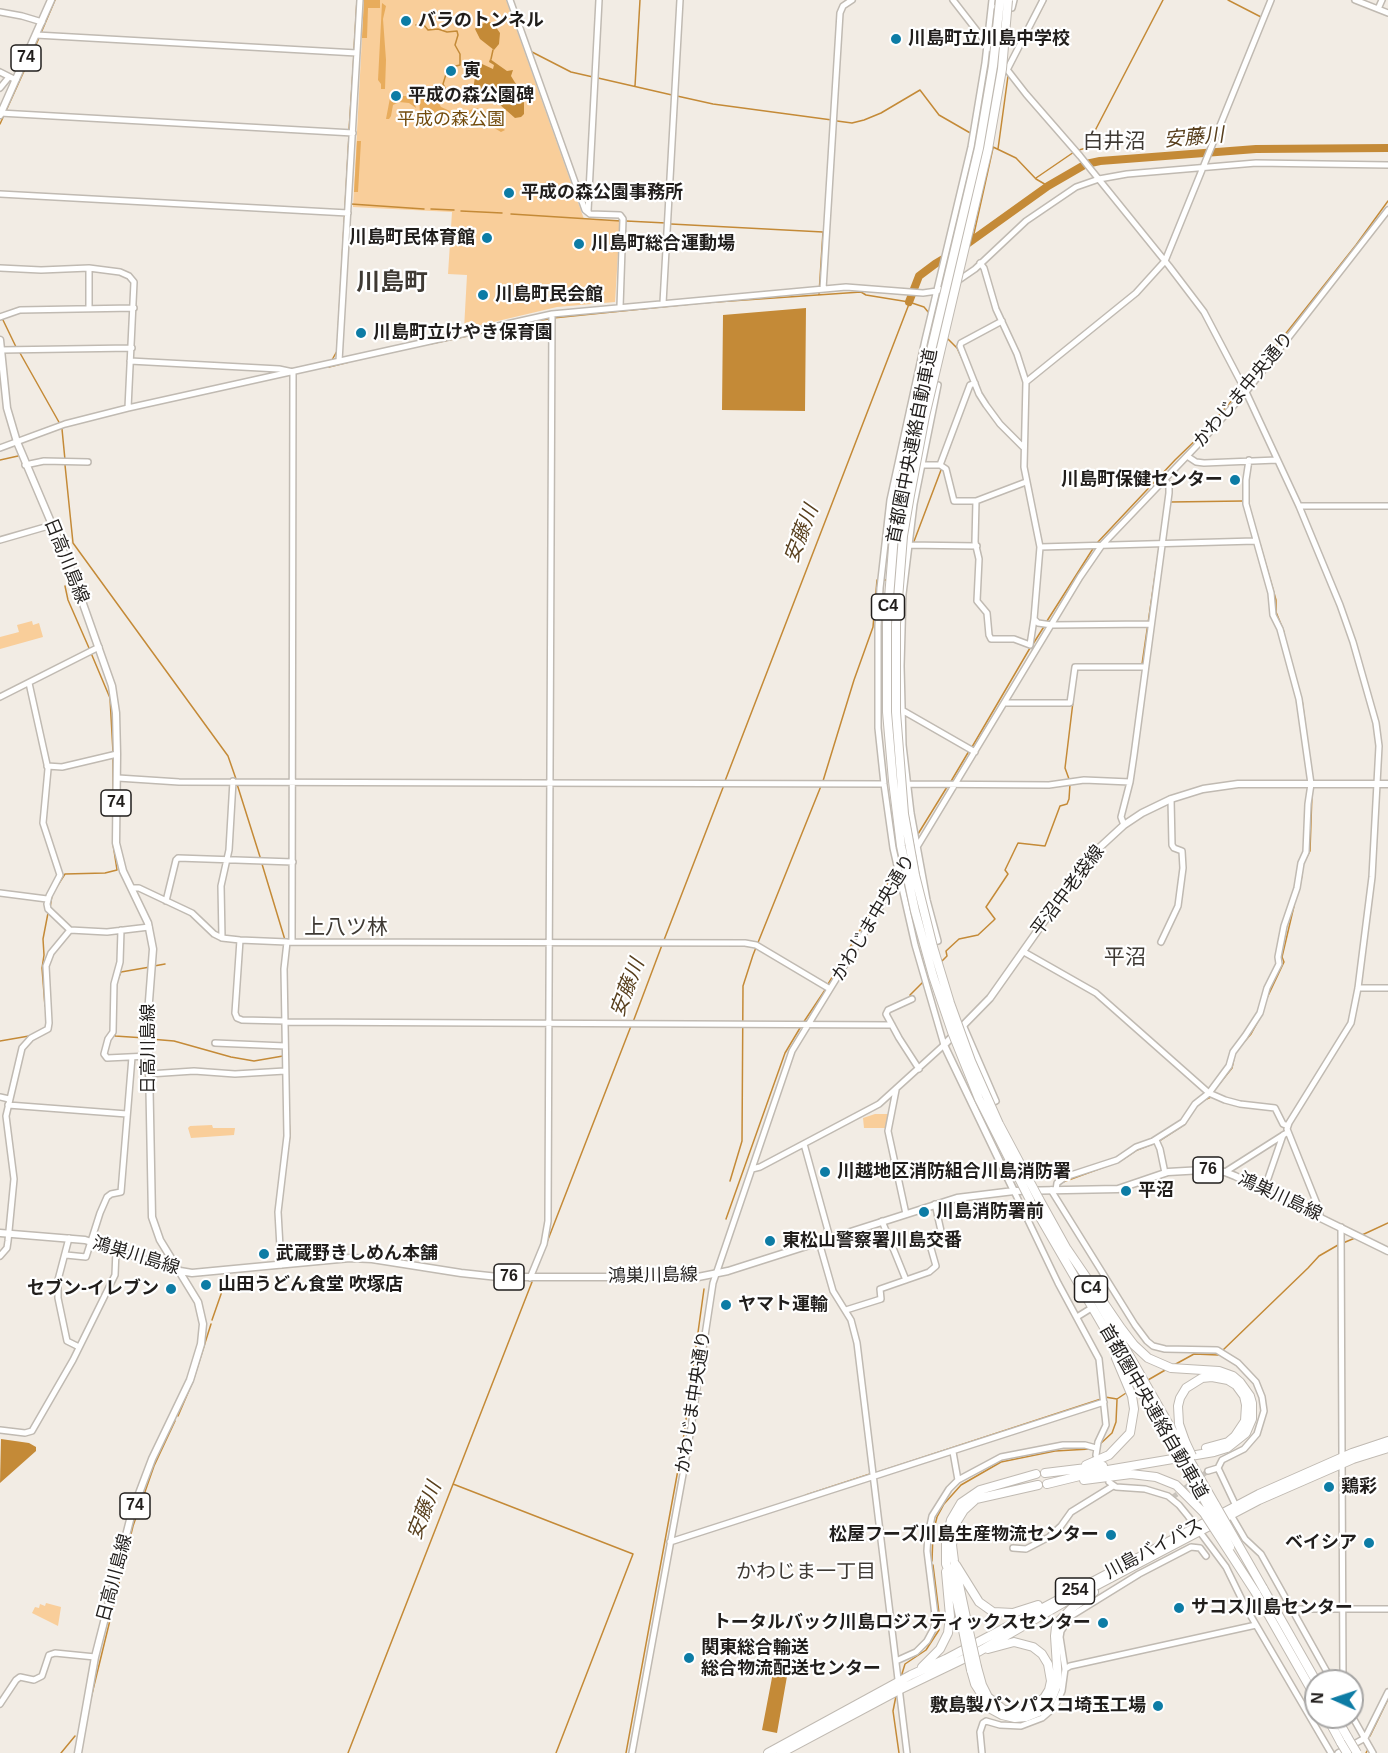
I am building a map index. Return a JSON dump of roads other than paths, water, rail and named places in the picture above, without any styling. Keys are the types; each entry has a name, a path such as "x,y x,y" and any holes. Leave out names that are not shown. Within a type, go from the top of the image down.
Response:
{"highway":[{"name":"首都圏中央連絡自動車道","path":"1000,0 993,66 979,147 916,414 900,495 890,578 887,623 887,712 893,782 902,846 915,911 930,967 964,1064 993,1127 1098,1304 1113,1344 1178,1442 1212,1508 1249,1564 1259,1590 1304,1675"},
{"name":"首都圏中央連絡自動車道","path":"1008,0 1002,69 988,149 925,416 910,495 899,578 896,690 904,814 915,875 933,947 971,1061 1035,1200 1067,1249 1141,1384"},
{"path":"1059,1482 1096,1472 1227,1448 1246,1433 1252,1419 1252,1403 1247,1390 1233,1376 1219,1371 1168,1367 1148,1358 1098,1304"},
{"path":"1045,1473 1092,1464 1109,1455 1130,1433 1134,1409 1132,1396 1113,1352 1113,1344"},
{"path":"1076,1468 1142,1460 1214,1447 1228,1442 1241,1429 1246,1413 1244,1396 1236,1385 1227,1380 1212,1377 1195,1381 1186,1388 1180,1398 1178,1442 1192,1466"},
{"name":"川島バイパス","path":"768,1753 899,1687 978,1652 1122,1573 1236,1506 1388,1441"},
{"name":"川島バイパス","path":"781,1753 899,1687 911,1675 1197,1529 1231,1515 1341,1461 1388,1448"},
{"path":"1036,1474 980,1490 961,1503 951,1520 946,1542 952,1579 966,1629 975,1684 991,1709 1015,1718 1026,1717 1041,1711 1051,1700 1058,1682 1055,1636 1060,1620 1073,1607 1122,1573"},
{"path":"1047,1484 1131,1474 1155,1477 1176,1485 1212,1508 1259,1590"},
{"path":"911,1675 940,1649 948,1633 952,1545 956,1523 964,1510 976,1498 1038,1485"},
{"path":"950,1562 979,1602 993,1612 1013,1613 1054,1601"},
{"name":"首都圏中央連絡自動車道","path":"1259,1590 1308,1669"},
{"path":"974,1669 988,1697 1004,1710 1023,1712 1036,1706 1044,1698 1051,1681 1048,1664 1042,1654 1033,1647 1014,1642 978,1652"},
{"path":"1336,1729 1357,1753"},
{"path":"1341,1729 1347,1753"}],"main road":[{"name":"74","path":"0,114 51,0"},
{"name":"日高川島線","path":"0,340 7,408 16,442 70,567 99,647 114,701 118,778 116,843 119,859 150,927 153,956 148,1056 152,1217 160,1239 200,1308 203,1324 201,1344 190,1380 152,1459 132,1512 95,1657 78,1753"},
{"name":"平沼中老袋線","path":"944,1045 990,998 1079,872 1099,848 1124,825 1171,799 1228,784 1388,784"},
{"path":"944,1045 1014,1191"},
{"name":"鴻巣川島線","path":"0,1233 69,1238 91,1242 180,1271 213,1272 361,1258 477,1275 530,1278 698,1277 716,1274 935,1204 968,1196 1014,1191 1118,1189 1165,1173 1191,1170 1225,1172 1320,1216 1388,1251"}],"street":[{"path":"339,361 360,0"},
{"path":"510,0 588,213"},
{"path":"588,213 599,0"},
{"path":"663,303 680,0"},
{"path":"823,289 841,3 852,0"},
{"path":"953,0 1007,70 1080,156 1204,312 1246,393 1299,506 1340,605 1376,723 1379,760 1372,877 1358,988 1351,1023 1286,1131 1264,1190"},
{"path":"752,1169 760,1167 879,1104 944,1045 915,945 899,878 884,784 877,696 878,626 884,547 897,466 971,147 991,3 1012,8 1014,0"},
{"path":"1007,70 1043,0"},
{"path":"1026,382 1136,293 1165,261 1271,0"},
{"path":"1355,0 1388,13"},
{"path":"1378,9 1382,0"},
{"path":"0,12 42,22"},
{"path":"36,35 357,53"},
{"path":"0,72 16,80"},
{"path":"0,88 9,77"},
{"path":"0,114 353,133"},
{"path":"0,448 65,424 128,408 552,314 823,289 857,287 914,292 937,291 968,274 1015,230 1038,213 1076,188 1098,179 1127,174 1276,162 1388,165"},
{"path":"0,194 348,213"},
{"name":"かわじま中央通り","path":"632,1753 688,1448 708,1309 716,1274 792,1051 1005,703 1048,624 1098,545 1165,480 1246,393 1388,210"},
{"path":"588,213 620,215 623,219 620,307"},
{"path":"976,501 976,546 979,559 977,601 987,613 991,639 1014,639 1030,645 1040,547 1026,482 1023,447 1026,382 984,268 980,263"},
{"path":"0,268 41,270 89,268 120,272 129,276 135,285 128,408"},
{"path":"89,268 89,309"},
{"path":"0,317 20,310 134,308"},
{"path":"530,1278 544,1244 548,1221 552,314"},
{"path":"1002,321 961,343 960,346 979,394 1000,424 1023,447"},
{"path":"1,350 132,348"},
{"path":"130,361 279,369 293,372"},
{"path":"280,1265 277,1233 287,1136 285,952 290,942 293,862 293,372"},
{"path":"940,465 970,385 975,382"},
{"path":"915,945 938,941 927,900 908,784 901,710 903,594 908,545 921,465 938,385"},
{"path":"1187,456 1196,462 1204,463 1277,460"},
{"path":"1208,1471 1218,1468 1222,1460 1244,1449 1257,1434 1264,1411 1262,1396 1256,1382 1242,1366 1217,1350 1165,1349 1153,1346 1141,1334 1115,1294 1053,1190 1057,1183 1065,1177 1103,1166 1136,1146 1157,1141 1183,1122 1195,1104 1209,1093 1229,1066 1233,1052 1260,1013 1267,988 1279,964 1278,957 1284,926 1306,852 1311,784 1299,699 1280,629 1273,615 1271,593 1255,541 1245,495 1249,460"},
{"path":"25,465 44,461 88,462"},
{"path":"897,466 940,465 946,469 954,501 976,501 1026,482"},
{"path":"1124,825 1121,817 1130,782 1169,493 1169,485 1165,480"},
{"path":"1299,506 1388,506"},
{"path":"0,540 52,525"},
{"path":"1040,547 1255,541"},
{"path":"884,547 976,546"},
{"path":"1034,619 1038,623 1048,624 1151,624"},
{"path":"0,697 99,647"},
{"path":"1005,703 1070,703 1075,668 1145,667"},
{"path":"29,683 47,766 43,823 60,875 47,899 48,909 70,930 121,930 150,927"},
{"path":"877,696 975,752"},
{"path":"47,766 62,767 117,754"},
{"path":"118,778 179,782 884,784"},
{"path":"908,784 1049,785 1084,780 1130,782"},
{"path":"222,938 221,886 227,861 233,782"},
{"path":"1161,942 1178,906 1183,868 1182,851 1174,848 1173,845 1171,799"},
{"path":"166,901 178,858 293,862"},
{"path":"132,888 139,888 192,913 214,934 222,938 290,942 745,943 756,945 830,989"},
{"path":"0,893 47,899"},
{"path":"0,1256 7,1248 14,1172 7,1134 6,1116 9,1102 22,1048 31,1038 48,1029 50,1018 46,966 55,945 70,930"},
{"path":"121,930 120,966 114,984 113,1032 104,1053 107,1058 148,1056"},
{"path":"240,940 235,1014 242,1020 892,1025"},
{"path":"1024,952 1096,993 1209,1093 1225,1101 1275,1108 1320,1216"},
{"path":"1358,988 1388,988"},
{"path":"912,999 886,1012 919,1069"},
{"path":"964,1027 996,1101 974,1110"},
{"path":"215,1043 285,1046"},
{"path":"66,1255 86,1257 107,1197 120,1193 122,1190 132,1057"},
{"path":"149,1074 194,1071 235,1074 285,1071"},
{"path":"896,1090 888,1131 906,1214"},
{"path":"0,1097 9,1102 127,1114"},
{"path":"1225,1172 1286,1131"},
{"path":"1157,1141 1165,1173"},
{"path":"804,1144 830,1238"},
{"path":"1014,1191 1099,1359 1107,1425 1096,1446 1096,1455"},
{"path":"846,1310 881,1299 880,1289 929,1272 936,1266 930,1245 943,1240 935,1204"},
{"path":"882,1221 906,1280"},
{"path":"1341,1227 1343,1669"},
{"path":"69,1238 58,1280 58,1298 67,1341 79,1347"},
{"path":"819,1242 833,1291 846,1310 855,1330 907,1753"},
{"path":"0,1430 25,1433 32,1431 79,1347 115,1275 116,1250"},
{"path":"1077,1317 1115,1294"},
{"path":"670,1542 953,1452 1104,1399"},
{"path":"896,1661 916,1652 927,1641 934,1629 935,1615 927,1551 930,1524 939,1501 958,1480 1004,1456 1063,1445 1096,1446"},
{"path":"953,1452 958,1480"},
{"path":"1218,1468 1236,1506"},
{"path":"1013,1548 1026,1549 1049,1537 1071,1512 1111,1484 1156,1491 1172,1498 1226,1567 1256,1625 1331,1753"},
{"path":"1231,1515 1245,1539 1261,1554 1325,1669"},
{"path":"982,1753 980,1732 986,1721 1021,1726 1042,1718 1055,1707 1062,1691 1065,1670 1061,1631 1071,1616 1139,1574 1191,1546 1200,1548 1206,1556"},
{"path":"1293,1611 1299,1609 1388,1609"},
{"path":"1065,1670 1070,1666 1256,1625"},
{"path":"1308,1655 1315,1651"},
{"path":"0,1704 20,1677 34,1680 42,1676 49,1655 55,1653 95,1657"},
{"path":"1283,1670 1290,1666"},
{"path":"1338,1753 1365,1738 1388,1692"},
{"path":"1360,1729 1373,1753"}],"waterway":[{"path":"41,33 55,0"},
{"path":"354,50 357,0"},
{"path":"635,86 640,0"},
{"path":"1037,18 1046,0"},
{"path":"1079,150 1086,148 1163,0"},
{"path":"1228,0 1261,17"},
{"path":"416,25 423,24 428,30 457,31 455,45 460,54 460,65 447,71 443,84 448,93 454,97 464,98 470,94"},
{"path":"0,124 39,38"},
{"path":"491,59 493,50"},
{"path":"532,52 571,72 593,77"},
{"path":"349,131 354,55"},
{"path":"998,149 1008,76"},
{"path":"598,78 672,95"},
{"path":"837,121 852,123 864,120 881,113 920,90 939,115 972,134"},
{"path":"677,96 713,104 832,120"},
{"path":"332,360 337,351 349,136"},
{"path":"991,146 1016,158 1036,179 1048,186"},
{"path":"973,238 993,148"},
{"name":"安藤川","path":"909,302 919,276 1048,186 1086,164 1256,149 1388,148"},
{"path":"1036,178 1074,152"},
{"path":"1245,385 1388,201"},
{"path":"351,204 424,209"},
{"path":"431,209 454,210"},
{"path":"461,211 502,213"},
{"path":"511,214 621,221"},
{"path":"626,221 666,223"},
{"path":"671,224 823,232 819,294"},
{"path":"553,318 701,303 861,292 866,295 909,302 924,307 929,313"},
{"name":"安藤川","path":"725,781 909,304"},
{"path":"2,318 17,349"},
{"path":"430,344 548,319"},
{"path":"948,339 957,348 966,367"},
{"path":"20,353 60,424"},
{"path":"330,365 329,367 349,362"},
{"path":"943,465 972,386"},
{"path":"1097,543 1207,429 1242,389"},
{"path":"62,429 65,460"},
{"path":"0,460 18,456"},
{"path":"65,465 73,543 228,756 236,779"},
{"path":"913,544 941,470"},
{"path":"1142,664 1166,501"},
{"path":"1170,502 1243,501"},
{"path":"1248,501 1252,517"},
{"path":"1260,544 1276,600 1276,612 1284,632"},
{"path":"1047,621 1094,547"},
{"path":"730,1181 742,1141 743,986 753,955 823,781 873,627 877,580 886,580"},
{"path":"65,586 68,600 89,648"},
{"path":"1033,644 1045,625"},
{"path":"972,747 1030,648"},
{"path":"91,653 110,698 113,752"},
{"path":"1302,700 1305,722"},
{"path":"1069,779 1065,768 1073,702"},
{"path":"950,783 969,751"},
{"path":"54,891 65,874 105,873 117,870 113,844 113,757"},
{"path":"237,784 261,860"},
{"path":"941,962 947,956 946,951 959,939 978,935 995,919 986,907 1008,874 1005,870 1018,843 1045,846 1060,806 1067,804 1070,784"},
{"name":"安藤川","path":"664,940 724,785"},
{"path":"918,834 947,787"},
{"path":"1303,864 1310,851 1312,793"},
{"path":"262,864 285,940"},
{"path":"827,986 895,871"},
{"path":"1300,885 1302,875"},
{"path":"50,908 52,895"},
{"path":"1267,998 1284,962 1282,957 1294,906"},
{"path":"45,1006 42,968 43,939 48,913"},
{"name":"安藤川","path":"633,1022 662,945"},
{"path":"287,963 287,997"},
{"path":"154,966 165,964"},
{"path":"118,979 121,972 150,967"},
{"path":"911,998 910,995 924,981"},
{"path":"116,987 115,1036 145,1038"},
{"path":"803,1023 825,990"},
{"path":"1238,1049 1251,1034 1262,1014"},
{"name":"安藤川","path":"535,1273 631,1026"},
{"path":"726,1219 785,1053 800,1028"},
{"path":"0,1041 29,1036"},
{"path":"150,1039 174,1041 254,1061 283,1056"},
{"path":"1220,1083 1232,1068 1235,1053"},
{"path":"1202,1101 1211,1097"},
{"path":"1159,1141 1185,1124 1193,1111"},
{"path":"285,1170 290,1135 289,1119"},
{"path":"1122,1160 1137,1150 1155,1143"},
{"path":"1063,1182 1118,1162"},
{"path":"1362,1235 1388,1223"},
{"path":"1343,1243 1355,1238"},
{"path":"1223,1350 1319,1256 1338,1245"},
{"path":"212,1320 227,1277"},
{"name":"安藤川","path":"348,1753 532,1282"},
{"path":"626,1753 682,1448 704,1289"},
{"path":"178,1416 193,1381 211,1324"},
{"path":"1174,1365 1194,1354 1220,1354"},
{"path":"1148,1380 1167,1369"},
{"path":"1105,1397 1117,1399 1126,1393"},
{"path":"875,1473 1101,1399"},
{"path":"1099,1445 1112,1433 1116,1422 1117,1400"},
{"path":"90,1702 133,1526 154,1466 175,1421"},
{"path":"932,1561 933,1533 937,1517 944,1504 961,1485 1001,1462 1055,1451 1090,1449"},
{"path":"806,1495 870,1474"},
{"path":"453,1484 633,1554 556,1753"},
{"path":"901,1677 905,1664 926,1650 939,1630 940,1621 933,1565"},
{"path":"896,1696 893,1711 899,1753"},
{"path":"1370,1736 1388,1699"},
{"path":"61,1753 75,1736"}],"tunnel":[{"path":"1173,1497 1208,1471"}],"place":[{"name":"バラのトンネル","path":"406,21"},
{"name":"川島町立川島中学校","path":"896,39"},
{"name":"寅","path":"451,71"},
{"name":"平成の森公園碑","path":"396,96"},
{"name":"平成の森公園事務所","path":"509,193"},
{"name":"川島町民体育館","path":"487,238"},
{"name":"川島町総合運動場","path":"579,244"},
{"name":"川島町民会館","path":"483,295"},
{"name":"川島町立けやき保育園","path":"361,333"},
{"name":"川島町保健センター","path":"1235,480"},
{"name":"川越地区消防組合川島消防署","path":"825,1172"},
{"name":"平沼","path":"1126,1191"},
{"name":"川島消防署前","path":"924,1212"},
{"name":"東松山警察署川島交番","path":"770,1241"},
{"name":"武蔵野きしめん本舗","path":"264,1254"},
{"name":"山田うどん食堂 吹塚店","path":"206,1285"},
{"name":"セブン-イレブン","path":"171,1289"},
{"name":"ヤマト運輸","path":"726,1305"},
{"name":"鶏彩","path":"1329,1487"},
{"name":"松屋フーズ川島生産物流センター","path":"1111,1535"},
{"name":"ベイシア","path":"1369,1543"},
{"name":"サコス川島センター","path":"1179,1608"},
{"name":"トータルバック川島ロジスティックスセンター","path":"1103,1623"},
{"name":"関東総合輸送 総合物流配送センター","path":"689,1658"},
{"name":"敷島製パンパスコ埼玉工場","path":"1158,1706"}],"district":[{"name":"白井沼","path":"1114,142"},
{"name":"川島町","path":"392,283"},
{"name":"上八ツ林","path":"346,928"},
{"name":"平沼","path":"1125,958"},
{"name":"かわじま一丁目","path":"806,1572"}],"park label":[{"name":"平成の森公園","path":"451,120"}]}
